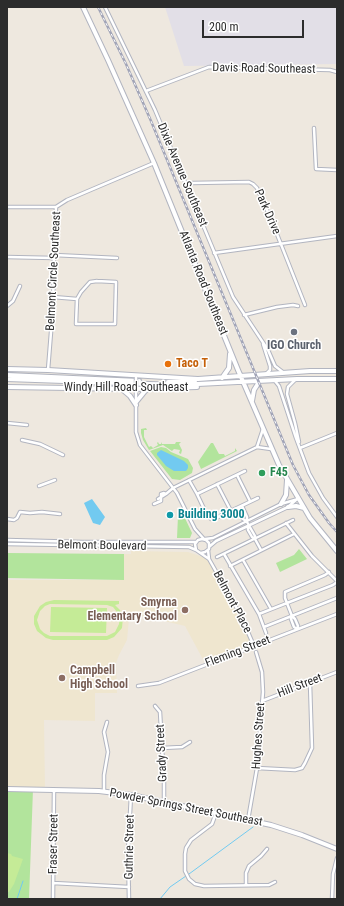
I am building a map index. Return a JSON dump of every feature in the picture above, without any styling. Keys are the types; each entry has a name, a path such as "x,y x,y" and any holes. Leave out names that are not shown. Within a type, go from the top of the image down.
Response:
{"main road":[{"name":"Atlanta Road Southeast","path":"82,7 112,67 154,163 230,352 272,449 298,499 320,531 337,551"},
{"path":"222,378 229,368 230,352"},
{"name":"Windy Hill Road Southeast","path":"7,368 179,379 337,371"},
{"name":"Windy Hill Road Southeast","path":"7,375 177,382 216,381 241,377"},
{"name":"Windy Hill Road Southeast","path":"7,379 178,385 244,383"},
{"name":"Windy Hill Road Southeast","path":"7,387 119,389 136,387 149,389 201,387 274,381 337,379"},
{"path":"252,401 254,390 259,382"},
{"path":"119,389 128,394 136,403 145,391 149,389"},
{"path":"281,504 286,495 287,480"},
{"path":"288,507 296,506 304,508"},
{"name":"Powder Springs Street Southeast","path":"7,790 104,791 131,795 248,820 287,830 337,849"}],"street":[{"name":"Dixie Avenue Southeast","path":"105,7 146,91 233,297 268,350 275,366 285,373"},
{"name":"Davis Road Southeast","path":"146,91 209,67 330,70 337,72"},
{"path":"314,128 316,169 337,170"},
{"name":"Belmont Circle Southeast","path":"48,370 54,297 56,207 67,200 154,163"},
{"name":"Park Drive","path":"186,184 249,182 257,188 281,243 305,305"},
{"path":"7,207 56,207"},
{"path":"214,253 337,236"},
{"path":"7,257 54,256 117,258"},
{"path":"90,282 116,282 115,324 76,324 77,299 90,282"},
{"path":"7,306 13,301 20,286"},
{"path":"54,297 77,299"},
{"path":"244,315 273,308 293,305 298,306"},
{"name":"Dixie Avenue Southeast","path":"262,341 270,366 270,370 266,375"},
{"path":"136,377 136,432 140,445 180,497 196,529 208,542 208,549"},
{"path":"297,380 288,387 286,394 295,423 300,448"},
{"path":"274,381 279,386 300,448 314,483 336,515"},
{"path":"7,423 27,425"},
{"path":"257,446 263,429"},
{"path":"300,448 337,433"},
{"path":"22,440 40,444 63,455"},
{"path":"154,504 161,500 160,498 162,494 166,494 173,488 257,446 272,449"},
{"path":"197,494 245,470"},
{"path":"237,474 250,501"},
{"path":"39,486 55,480"},
{"path":"189,480 207,515 211,519 258,498"},
{"path":"217,484 231,511"},
{"path":"196,529 196,550 201,553 205,552 216,541 288,507 298,499"},
{"path":"196,542 200,539 214,538 281,504 298,499"},
{"path":"242,506 247,517 248,530 261,550"},
{"path":"238,508 243,519 247,522"},
{"path":"7,519 14,520 20,512 60,514"},
{"path":"217,557 293,520"},
{"path":"258,614 333,585 337,581 312,556 286,523"},
{"path":"230,566 294,534"},
{"name":"Belmont Boulevard","path":"7,540 82,542 196,542"},
{"name":"Belmont Boulevard","path":"7,544 189,547 196,550"},
{"name":"Belmont Place","path":"208,549 209,559 240,614 254,646"},
{"name":"Belmont Place","path":"201,553 209,559"},
{"path":"224,554 258,614 266,633"},
{"path":"243,560 271,610"},
{"path":"297,629 294,627 291,619 292,616 284,595 286,591 325,575 328,572"},
{"path":"264,627 337,598"},
{"name":"Fleming Street","path":"138,686 159,683 337,614"},
{"name":"Hughes Street","path":"248,820 257,768 262,700 262,672 256,652"},
{"name":"Hill Street","path":"262,700 337,672"},
{"path":"257,768 295,770 302,768 312,748 310,683"},
{"name":"Grady Street","path":"155,706 160,712 164,802"},
{"path":"104,791 104,775 108,752 104,732 108,722"},
{"path":"162,748 182,747 190,742"},
{"name":"Fraser Street","path":"53,899 54,790"},
{"name":"Guthrie Street","path":"129,899 128,852 131,795"},
{"path":"216,813 212,824 194,838 188,845 185,854 186,875 192,882 201,885 246,886 269,885 275,882"},
{"path":"246,886 246,873 249,866 262,856 267,849"},
{"path":"332,899 333,874 337,858"},
{"path":"53,883 129,887"}],"shaded area":[{"path":"165,7 337,7 337,64 184,66"},
{"name":"Campbell High School","path":"131,551 188,552 209,559 240,614 254,646 206,665 185,626 131,613 127,640 116,663 117,693 95,693 95,721 44,720 45,790 7,790 7,580 124,580 124,554 131,554"}],"green space":[{"path":"146,428 147,430 144,430 144,437 149,447 151,446 153,448 158,445 158,442 159,444 162,442 162,444 175,444 176,442 181,442 179,444 182,450 181,454 179,453 180,450 174,449 172,451 163,445 149,450 141,433 141,429"},
{"path":"211,443 213,443 219,454 224,454 225,456 235,451 235,448 237,451 201,469 198,462"},
{"path":"161,447 188,459 193,468 192,473 180,480 172,479 150,451"},
{"path":"183,514 192,533 190,538 177,538 178,516"},
{"path":"299,549 307,559 280,572 276,563 294,555"},
{"path":"7,553 124,554 124,580 7,578"},
{"path":"54,600 119,601 119,604 115,605 120,610 123,617 122,628 114,637 107,640 53,640 46,638 37,631 34,624 34,616 40,606 46,602","holes":["50,604 107,605 113,607 120,617 119,624 115,632 107,636 50,636 40,629 37,620 40,611 45,606"]},
{"path":"51,607 107,608 106,633 50,632"},
{"path":"33,789 29,899 7,899 7,790"},
{"path":"7,853 23,859 14,884 9,892 7,892"}],"water":[{"path":"161,450 184,461 188,465 186,471 174,471 166,466 157,455 157,453"},
{"path":"92,499 105,517 100,525 93,523 84,503"}],"waterway":[{"path":"189,874 253,827"},
{"path":"160,899 170,887 186,876"},
{"path":"17,899 23,881"}],"railway":[{"path":"98,7 126,64 151,121 293,465 309,495 337,532"}],"place":[{"name":"IGO Church","path":"294,332"},
{"name":"Taco T","path":"168,364"},
{"name":"F45","path":"262,473"},
{"name":"Building 3000","path":"170,515"},
{"name":"Smyrna Elementary School","path":"185,610"},
{"name":"Campbell High School","path":"62,678"}]}
